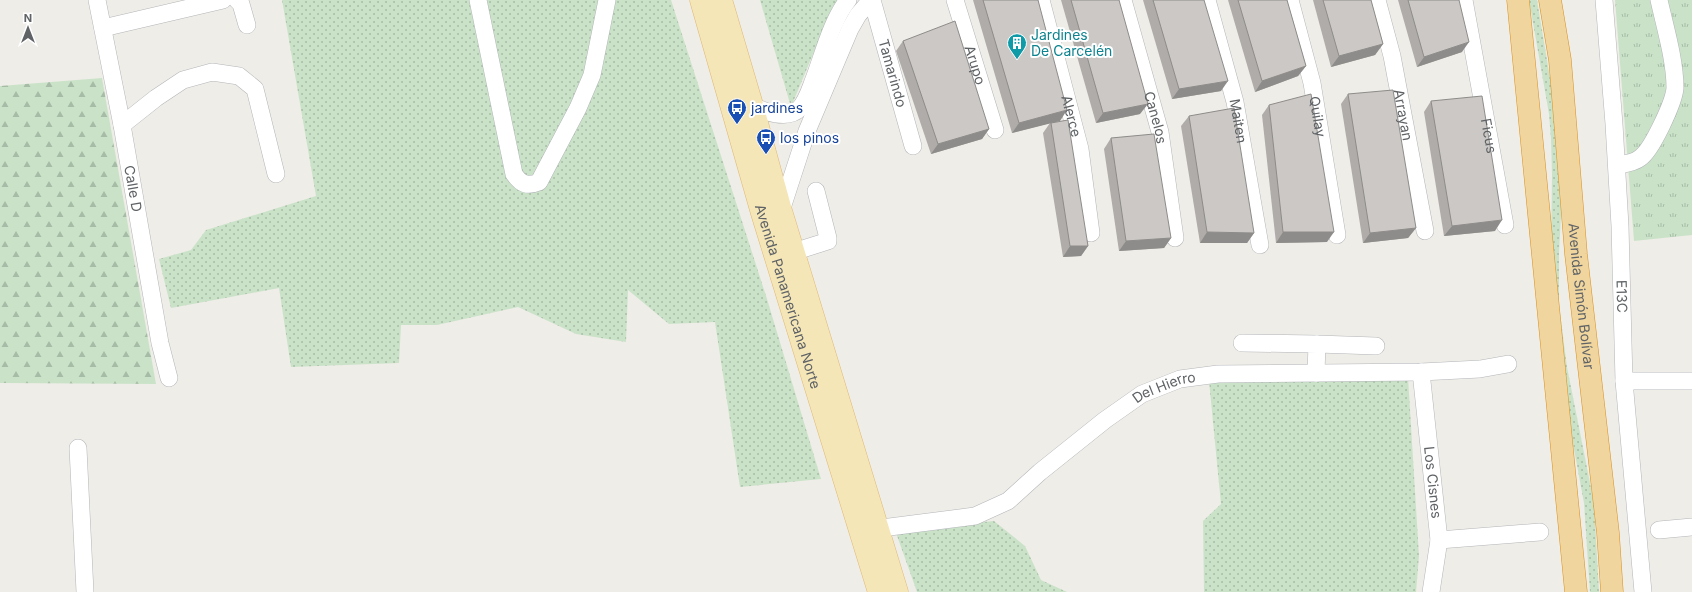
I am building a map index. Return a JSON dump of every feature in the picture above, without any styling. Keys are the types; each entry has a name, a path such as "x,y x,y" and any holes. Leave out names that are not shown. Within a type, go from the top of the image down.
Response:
{"highway":[{"path":"1518,0 1576,592"},
{"name":"Avenida Simón Bolívar","path":"1550,0 1560,60 1576,254 1608,533 1612,592"}],"main road":[{"name":"Avenida Panamericana Norte","path":"701,0 764,221 870,529 897,592"},
{"name":"Avenida Panamericana Norte","path":"721,0 752,105 870,529 879,592"}],"street":[{"name":"Calle D","path":"98,0 122,125 160,343 169,378"},
{"path":"103,28 223,0"},
{"path":"238,0 241,4 246,25"},
{"path":"478,0 514,174 519,181 525,185 532,185 539,182 578,108 592,75 607,0"},
{"path":"752,105 769,113 786,114 798,110 807,97 834,25 848,0"},
{"path":"781,211 807,131 850,29 858,15 871,0"},
{"name":"Tamarindo","path":"871,0 913,146"},
{"name":"Arupo","path":"956,0 995,130"},
{"name":"Alerce","path":"1041,0 1080,149 1091,234"},
{"name":"Canelos","path":"1124,0 1160,132 1174,238"},
{"name":"Maiten","path":"1207,0 1235,102 1260,245"},
{"name":"Quilay","path":"1290,0 1312,83 1337,235"},
{"name":"Arrayan","path":"1377,0 1392,56 1425,231"},
{"name":"Ficus","path":"1464,0 1505,225"},
{"name":"E13C","path":"1604,0 1622,264 1624,382 1643,592"},
{"path":"1616,165 1629,163 1640,159 1646,152 1661,127 1675,89 1671,59 1659,0"},
{"path":"122,125 156,98 183,80 212,72 239,76 255,89 276,174"},
{"path":"793,252 828,241 816,192"},
{"path":"1242,343 1376,346"},
{"path":"1316,373 1317,344"},
{"name":"Del Hierro","path":"870,529 974,516 1008,502 1040,472 1105,420 1142,394 1180,379 1218,374 1421,372 1480,369 1508,364"},
{"name":"Los Cisnes","path":"1421,372 1439,540 1431,592"},
{"path":"1624,382 1692,381"},
{"path":"78,448 85,592"},
{"path":"1659,530 1692,527"},
{"path":"1439,540 1540,532"}],"green space":[{"path":"282,0 671,0 767,299 821,479 740,487 715,322 669,324 628,290 626,342 576,334 518,307 437,325 401,325 399,363 291,367 279,288 171,308 159,259 191,250 206,230 316,196"},
{"path":"760,0 838,0 833,6 791,107"},
{"path":"1529,0 1537,0 1556,114 1562,196 1559,253 1559,305 1567,367 1594,503 1599,592 1590,592 1584,503 1566,406 1551,250 1552,175 1549,114"},
{"path":"1615,0 1692,0 1692,235 1634,241"},
{"path":"102,78 156,384 0,383 0,86"},
{"path":"1408,377 1419,556 1416,592 1204,592 1203,521 1221,504 1209,381"},
{"path":"994,521 1025,546 1041,580 1067,592 917,592 895,530"}],"building":[{"name":"Jardines De Carcelén","path":"983,0 1038,0 1067,110 1019,123"},
{"name":"Jardines De Carcelén","path":"1071,0 1119,0 1148,104 1103,113"},
{"name":"Jardines De Carcelén","path":"1153,0 1204,0 1228,81 1179,89"},
{"path":"1238,0 1287,0 1306,66 1262,81"},
{"path":"1323,0 1371,0 1383,44 1339,56"},
{"path":"1408,0 1459,0 1469,42 1424,57"},
{"path":"955,21 989,129 938,144 903,41"},
{"path":"1393,90 1416,228 1370,233 1348,94"},
{"path":"1311,94 1334,232 1283,232 1269,105"},
{"path":"1482,96 1502,220 1452,226 1431,101"},
{"path":"1234,108 1254,233 1207,232 1189,116"},
{"path":"1068,120 1088,246 1070,246 1051,123"},
{"path":"1154,134 1171,238 1126,241 1111,138"}],"place":[{"name":"Jardines De Carcelén","path":"1017,60"},
{"name":"jardines","path":"737,125"},
{"name":"los pinos","path":"766,155"}]}
